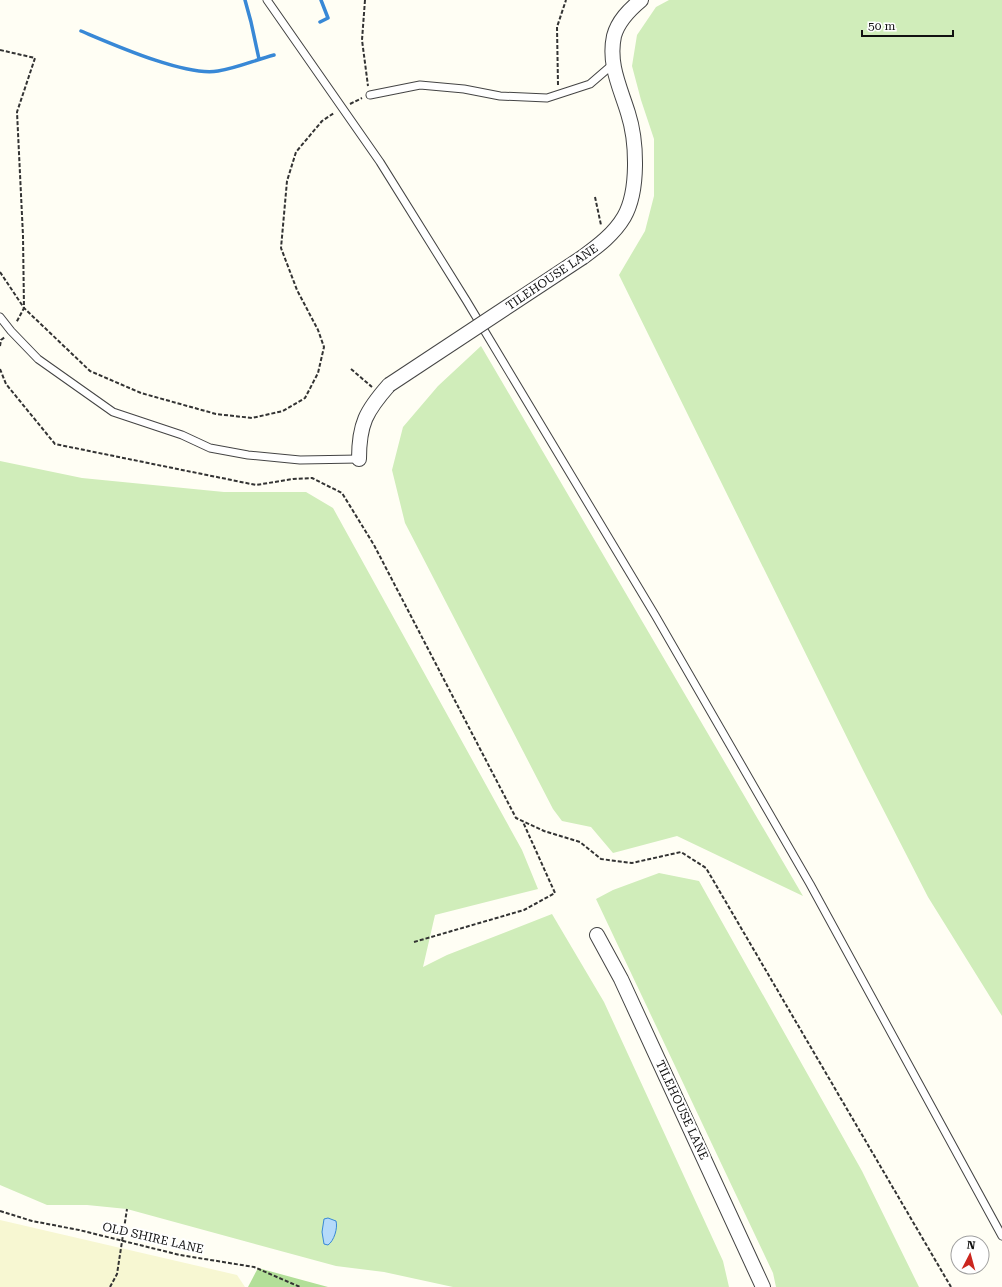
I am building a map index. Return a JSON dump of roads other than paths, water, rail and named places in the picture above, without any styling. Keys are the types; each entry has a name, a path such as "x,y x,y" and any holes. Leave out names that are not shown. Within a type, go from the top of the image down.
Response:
{"street":[{"name":"TILEHOUSE LANE","path":"359,459 359,438 366,415 385,390 583,257 604,241 624,218 630,206 633,192 635,156 629,114 612,65 614,37 620,21 641,0"},
{"name":"TILEHOUSE LANE","path":"597,935 627,993 763,1287"}],"lane":[{"path":"266,0 380,162 462,293 655,615 814,890 1002,1236"},
{"path":"370,95 420,85 464,89 500,96 548,98 590,84 612,65"},
{"path":"0,317 38,360 113,412 182,435 210,448 248,455 300,460 359,459"}],"water":[{"path":"328,1218 336,1221 336,1231 334,1237 328,1245 324,1244 322,1232 324,1219"}],"waterway":[{"path":"245,0 259,59"},
{"path":"320,22 328,18 321,0"},
{"path":"81,31 149,58 187,69 204,72 225,70 274,55"}]}
